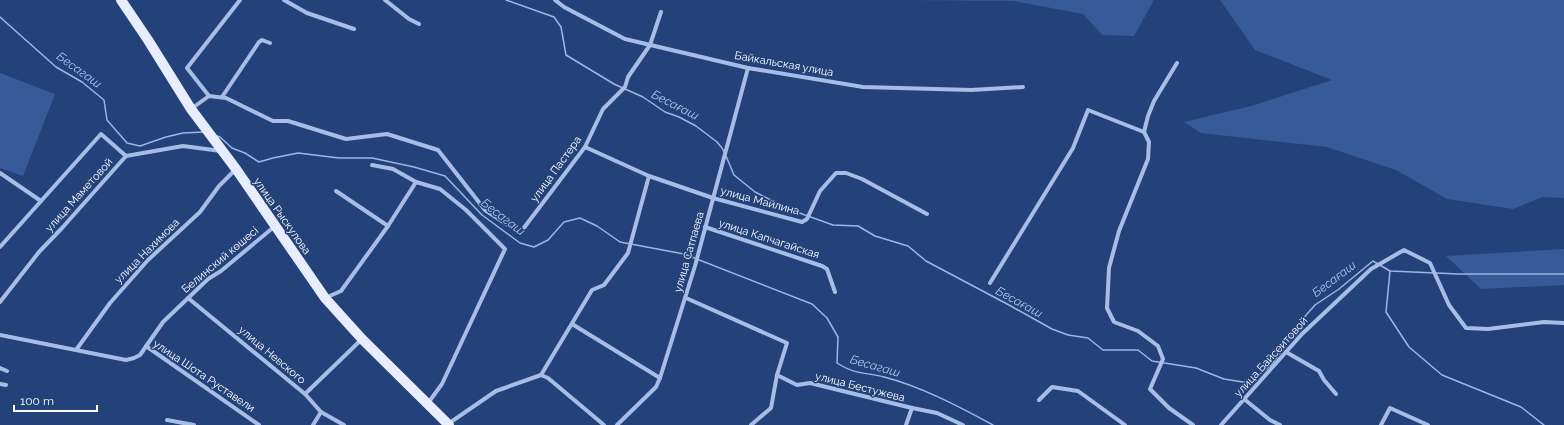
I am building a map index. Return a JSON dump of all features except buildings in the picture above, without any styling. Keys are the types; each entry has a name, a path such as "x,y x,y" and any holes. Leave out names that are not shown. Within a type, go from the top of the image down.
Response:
{"main road":[{"name":"улица Рыскулова","path":"120,0 148,40 191,109 236,170 325,298 362,340 449,425"}],"street":[{"path":"284,0 306,13 354,29"},
{"path":"385,0 409,19 419,24"},
{"name":"Байкальская улица","path":"555,0 564,7 625,39 748,68 863,87 971,90 1023,87"},
{"path":"209,96 187,68 238,1"},
{"name":"улица Пастера","path":"222,97 273,121 288,121 346,139 387,134 438,150 485,210 520,233 585,147 603,108 625,87 628,77 650,45 661,12"},
{"path":"191,109 209,96 222,97 259,42 262,40 270,43"},
{"path":"1177,63 1154,101 1144,132 1148,142 1148,159 1119,231 1109,268 1107,308 1114,322 1138,331 1158,346 1162,358 1150,389 1169,408 1193,425"},
{"name":"улица Сатпаева","path":"617,425 656,387 660,378 686,298 748,68"},
{"path":"990,283 1073,148 1088,110 1144,132"},
{"path":"0,247 101,134 126,156"},
{"name":"улица Маметовой","path":"0,302 39,252 126,156 183,146 222,151"},
{"name":"улица Майлина","path":"585,147 649,176 713,198 802,222 807,219 820,191 836,173 846,173 862,179 927,214"},
{"path":"372,165 393,168 416,182 440,189 466,210 505,248 442,384 427,404"},
{"name":"улица Нахимова","path":"76,350 110,303 130,280 148,260 200,212 219,186 236,170"},
{"path":"0,173 41,201"},
{"path":"449,425 496,391 541,375 592,290 604,285 628,253 649,176"},
{"path":"325,298 341,291 388,226 416,182"},
{"path":"336,192 388,226"},
{"name":"Белинский көшесi","path":"146,346 163,322 208,279 221,271 275,226"},
{"name":"улица Капчагайская","path":"705,227 822,266 827,269 835,292"},
{"name":"улица Байсеитовой","path":"1221,425 1302,334 1371,268 1404,250 1430,263 1449,305 1466,328 1488,329 1544,322 1564,323"},
{"name":"улица Невского","path":"188,298 305,394 321,412 344,425"},
{"path":"686,298 787,343 777,375 771,408 751,425"},
{"path":"572,324 660,378"},
{"name":"улица Шота Руставели","path":"0,335 126,360 134,358 140,354 146,346 259,425"},
{"path":"305,394 362,340"},
{"path":"1286,352 1319,371 1324,380 1336,394"},
{"path":"0,368 7,371"},
{"path":"541,375 548,378 604,425"},
{"name":"улица Бестужева","path":"777,375 797,385 810,383 938,413 963,425"},
{"path":"0,384 6,385"},
{"path":"1039,400 1052,386 1078,391 1125,425"},
{"path":"1244,399 1270,420 1280,425"},
{"path":"906,425 912,408"},
{"path":"1381,425 1390,408 1427,425"},
{"path":"313,425 321,412"},
{"path":"167,420 194,425"}],"shaded area":[{"path":"906,0 1153,0 1153,2 1134,36 1102,35 1083,14 1014,1"},
{"path":"1220,0 1564,0 1564,198 1543,197 1513,209 1447,199 1396,170 1327,147 1201,133 1184,122 1251,106 1332,80 1255,50"},
{"path":"0,73 55,94 23,176 0,168"},
{"path":"1564,249 1564,285 1481,289 1446,256"}],"waterway":[{"name":"Бесағаш","path":"506,0 554,17 561,27 566,55 614,84 643,97 665,112 679,117 696,126 717,142 724,152"},
{"name":"Бесагаш","path":"0,17 56,67 82,82 104,100 107,120 127,143 140,146 183,133 204,132"},
{"name":"Бесагаш","path":"217,136 232,148 245,153 259,162 298,153 339,158 372,158 414,167 445,176 482,215 520,243 534,247 548,240 564,222 580,218 597,226 620,242 684,254 812,304 827,318 838,337 837,363 843,367 849,370 898,381 926,391 993,425"},
{"name":"Бесағаш","path":"726,156 734,175 755,192 791,210 833,225 858,226 875,236 908,246 926,261 1052,329 1068,335 1088,338 1103,350 1138,350 1152,361 1196,368 1224,379 1249,383 1271,365 1284,348 1300,322 1315,305 1339,289 1373,261 1390,271 1459,274 1564,274"},
{"path":"1390,271 1386,312 1409,347 1442,375 1521,407 1544,425"}]}
